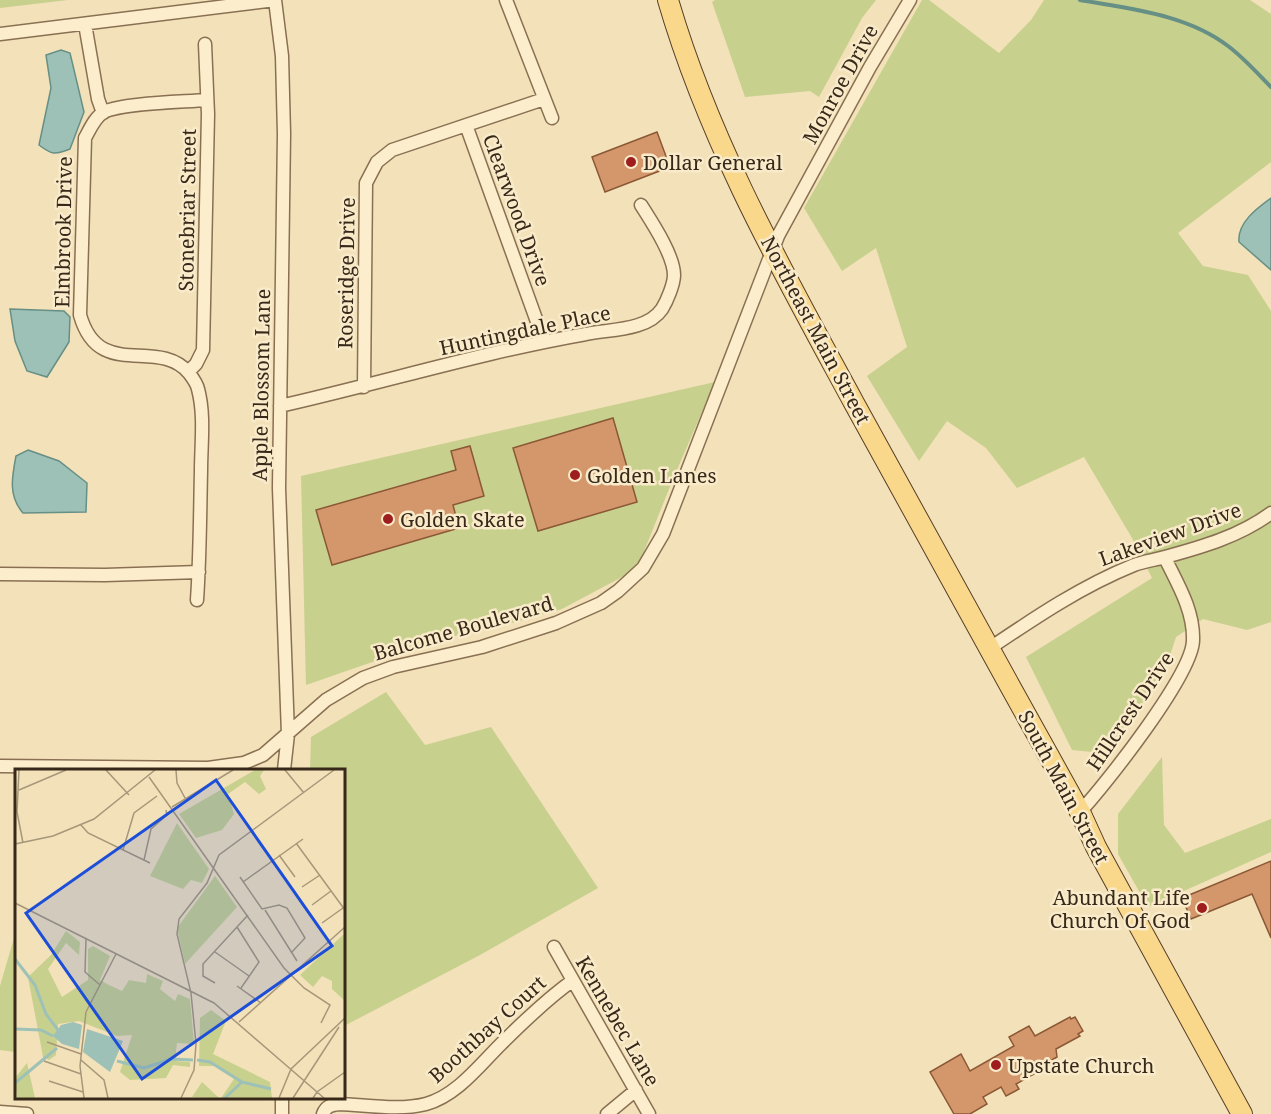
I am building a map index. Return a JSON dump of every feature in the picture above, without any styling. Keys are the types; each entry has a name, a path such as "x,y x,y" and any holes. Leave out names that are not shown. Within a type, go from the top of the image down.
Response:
{"main road":[{"name":"Northeast Main Street","path":"668,0 680,41 709,120 773,252 990,648"},
{"name":"South Main Street","path":"990,648 1242,1114"}],"street":[{"path":"0,34 275,0"},
{"name":"Apple Blossom Lane","path":"275,0 282,56 284,134 279,488 288,734 284,769"},
{"path":"506,0 552,118"},
{"name":"Monroe Drive","path":"773,252 778,236 870,67 910,0"},
{"path":"85,24 98,99 103,113 118,108 206,100"},
{"name":"Stonebriar Street","path":"188,372 196,364 203,350 208,114 205,44"},
{"name":"Roseridge Drive","path":"364,387 366,183 376,162 392,150 544,99"},
{"name":"Elmbrook Drive","path":"103,113 93,123 85,138 80,315 84,330 93,342 107,352 162,359 175,363 188,372"},
{"name":"Clearwood Drive","path":"466,125 544,341"},
{"name":"Huntingdale Place","path":"280,406 544,341 638,327 661,311 674,274 665,245 641,205"},
{"name":"Balcome Boulevard","path":"0,766 222,767 244,763 263,755 326,700 363,678 393,667 482,647 556,623 601,603 634,578 651,558 663,534 744,321 773,252"},
{"path":"188,372 198,387 202,422 197,600"},
{"name":"Lakeview Drive","path":"990,648 1051,607 1096,582 1136,564 1165,558 1223,539 1271,513"},
{"name":"Hillcrest Drive","path":"1080,812 1099,791 1150,722 1189,659 1194,639 1192,624 1183,595 1165,558"},
{"path":"0,574 199,572"},
{"name":"Kennebec Lane","path":"554,947 649,1114"},
{"name":"Boothbay Court","path":"323,1114 324,1109 328,1106 339,1104 410,1106 437,1100 460,1084 514,1031 572,981"},
{"path":"607,1114 636,1090"},
{"path":"2,1112 27,1114"}],"green space":[{"path":"0,0 68,0 0,8"},
{"path":"715,0 876,0 862,18 819,97 810,91 745,97 712,2"},
{"path":"922,0 929,0 999,53 1031,20 1044,0 1250,0 1271,14 1271,162 1178,233 1203,266 1248,275 1271,311 1271,622 1247,630 1203,619 1176,637 1163,677 1103,753 1072,750 1026,657 1152,578 1132,538 1084,457 1017,488 986,448 947,421 919,461 867,376 907,347 876,248 842,271 804,208"},
{"path":"715,382 637,569 562,609 433,641 306,685 301,476"},
{"path":"386,692 425,745 491,727 598,888 480,955 345,1025 345,769 310,769 311,737"},
{"path":"1162,757 1164,825 1185,853 1271,819 1271,852 1148,907 1118,854 1118,814"},
{"path":"15,934 15,1052 0,1050 0,986"}],"water":[{"path":"61,50 70,53 84,112 70,149 54,153 39,145 51,88 46,55"},
{"path":"1271,198 1271,270 1239,242 1239,235 1245,222 1254,211"},
{"path":"10,309 64,311 70,317 69,342 47,377 27,371 15,341"},
{"path":"28,450 59,461 87,483 86,512 23,513 15,500 13,479 16,456"}],"building":[{"name":"Dollar General","path":"657,132 670,167 605,192 592,157"},
{"name":"Golden Lanes","path":"613,418 637,502 538,531 513,448"},
{"name":"Golden Skate","path":"470,446 484,496 453,505 459,528 332,565 316,510 456,470 451,451"},
{"name":"Abundant Life Church Of God","path":"1271,861 1271,938 1252,894 1191,919 1182,898"},
{"name":"Upstate Church","path":"1070,1017 1071,1019 1075,1017 1083,1031 1078,1034 1080,1036 1056,1049 1057,1057 1048,1062 1050,1065 1016,1084 1019,1089 1006,1096 1001,1087 983,1097 987,1104 970,1114 954,1114 930,1072 961,1054 970,1071 1014,1046 1009,1037 1029,1026 1035,1036"}],"waterway":[{"path":"1080,0 1157,14 1212,35 1228,46 1271,87"}],"place":[{"name":"Dollar General","path":"631,162"},
{"name":"Golden Lanes","path":"575,475"},
{"name":"Golden Skate","path":"388,519"},
{"name":"Abundant Life Church Of God","path":"1202,908"},
{"name":"Upstate Church","path":"996,1065"}]}
